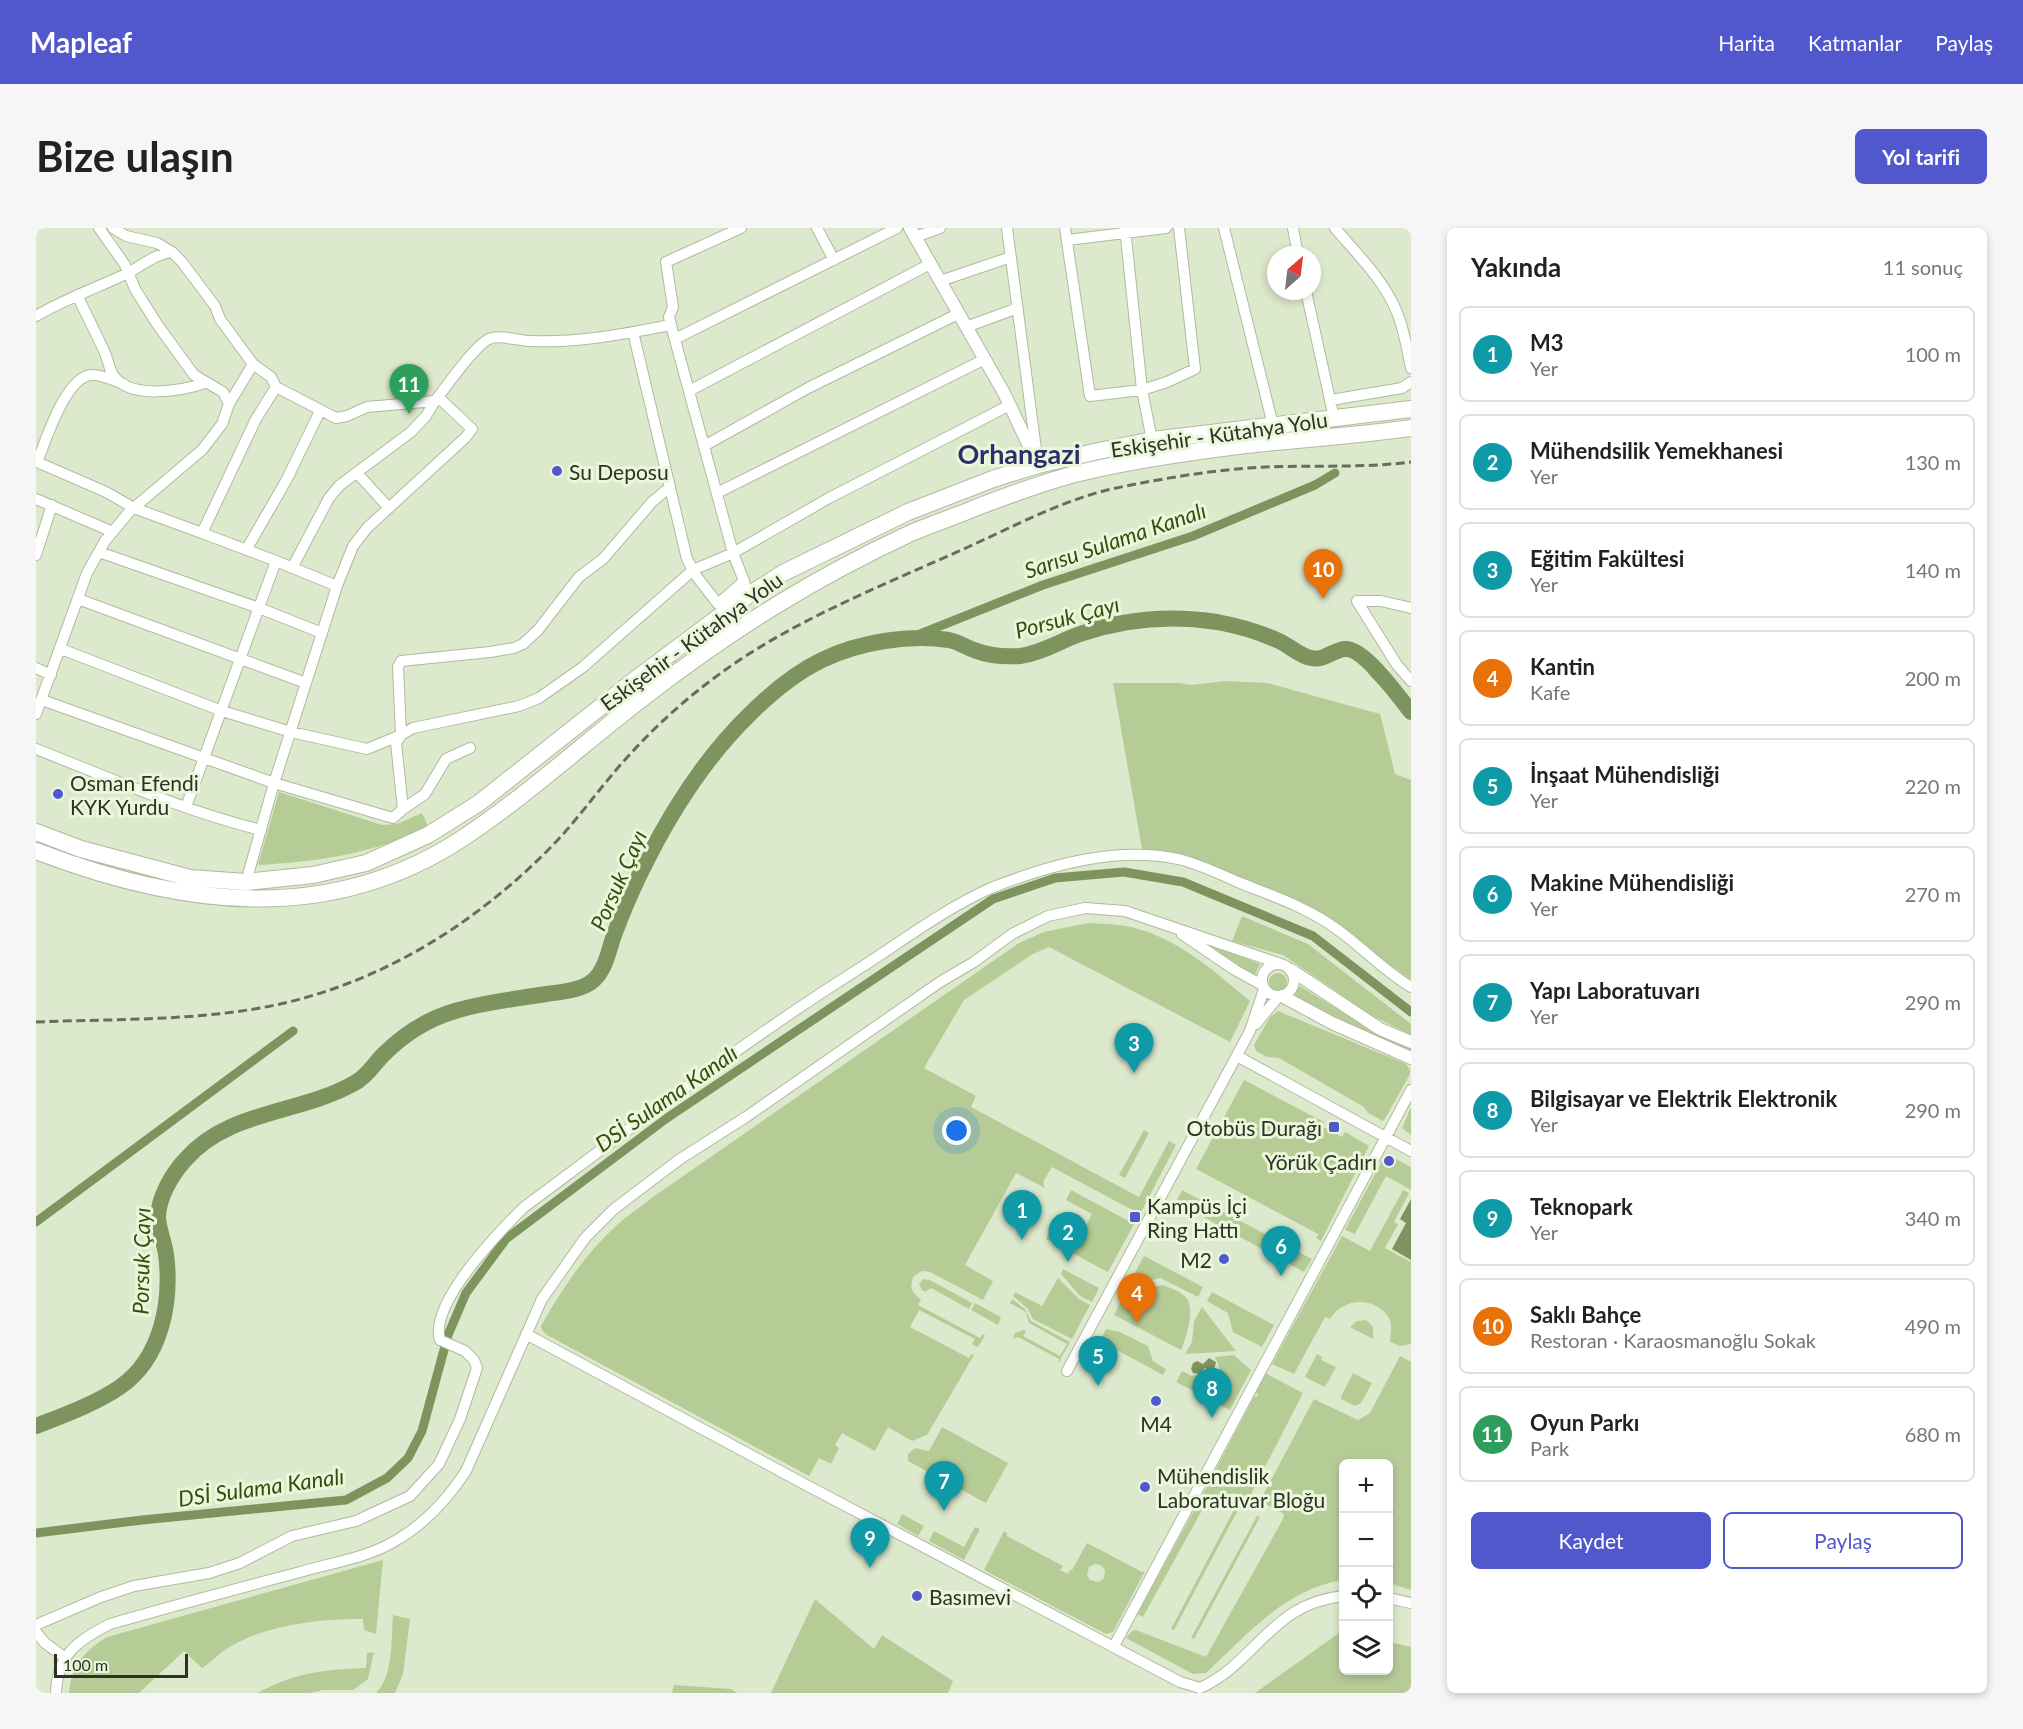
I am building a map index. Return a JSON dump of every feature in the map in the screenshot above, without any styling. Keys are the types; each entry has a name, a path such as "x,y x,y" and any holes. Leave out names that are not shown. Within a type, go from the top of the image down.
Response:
{"highway":[{"name":"Eskişehir - Kütahya Yolu","path":"36,832 81,849 190,878 246,882 313,875 366,863 429,835 480,803 745,589 908,512 993,479 1038,465 1152,440 1411,409"},
{"name":"Eskişehir - Kütahya Yolu","path":"36,851 76,866 125,880 191,895 222,899 276,898 318,894 376,880 405,869 461,839 712,645 844,565 917,531 1050,481 1156,458 1245,445 1411,428"},
{"path":"1152,440 1156,458"}],"street":[{"path":"99,228 157,324 194,375 223,392 229,404"},
{"path":"113,228 126,236 157,243 172,252 215,306 220,319 253,364 271,377 276,387 336,418 367,407 436,399 472,429 367,528 353,546 337,586 274,783 246,882"},
{"path":"633,332 687,559 718,604 745,589 733,553 669,317 673,307 666,262 741,228"},
{"path":"817,228 834,260"},
{"path":"675,339 897,228"},
{"path":"940,228 913,233 1010,405 1038,465"},
{"path":"1006,228 1038,465"},
{"path":"1065,228 1090,396 1142,390 1195,369 1179,228"},
{"path":"1067,240 1125,230 1166,228"},
{"path":"1224,228 1273,425"},
{"path":"1293,228 1296,246"},
{"path":"1335,228 1392,302 1400,320 1411,368"},
{"path":"1125,230 1142,390 1152,440"},
{"path":"36,316 77,294 128,273 162,253 172,252"},
{"path":"940,282 1011,257"},
{"path":"689,392 930,264"},
{"path":"77,294 114,376 124,384"},
{"path":"1308,300 1334,418"},
{"path":"966,327 1018,308"},
{"path":"704,446 808,388 958,314"},
{"path":"292,568 329,498 340,485 411,432 426,416 436,399 474,352 489,339 502,337 515,341 570,342 671,325"},
{"path":"717,494 985,359"},
{"path":"36,714 87,573 99,552 134,508 202,450 222,424 229,404 253,364"},
{"path":"205,383 187,389 157,392 93,375 79,379 62,402 37,463 106,492 134,508 337,586"},
{"path":"1331,400 1402,388 1411,382"},
{"path":"202,533 256,419 276,387"},
{"path":"61,649 222,711 291,732 367,749 413,728 519,706 539,698 583,667 693,570 733,553 829,498 1010,405"},
{"path":"246,550 285,481 320,411"},
{"path":"357,473 389,508"},
{"path":"403,809 396,743 401,735 398,667 401,662 490,652 514,648 522,644 538,630 579,577 603,559 652,502 669,490"},
{"path":"36,499 113,532"},
{"path":"36,555 52,505"},
{"path":"99,552 259,608 322,633"},
{"path":"186,807 276,561"},
{"path":"78,599 306,683"},
{"path":"1411,608 1381,601 1357,601 1397,664 1411,681"},
{"path":"36,668 51,675"},
{"path":"42,700 274,783 393,818 425,794 446,759 470,748"},
{"path":"36,749 186,807 261,830"},
{"path":"36,1625 101,1597 134,1586 208,1573 240,1563 292,1536 356,1521 410,1496 438,1464 460,1419 477,1368 474,1360 465,1351 440,1340 437,1332 441,1315 478,1257 501,1230 523,1208 778,1022 956,907 991,889 1060,864 1092,859 1146,855 1179,860 1302,908 1336,929 1411,987"},
{"path":"56,1693 56,1679 64,1657 84,1637 110,1624 352,1558 393,1543 414,1529 437,1510 466,1471 542,1299 585,1238 614,1209 680,1160 1012,934 1048,916 1085,908 1125,911 1169,926 1286,967 1380,1029 1411,1042"},
{"path":"1169,926 1263,987 1270,994 1280,996 1332,1023 1411,1058"},
{"path":"1067,1371 1250,1031 1263,987 1262,976 1266,969 1273,965 1286,967 1294,978 1293,986 1289,993 1280,996 1250,1031"},
{"path":"1237,1056 1411,1151"},
{"path":"1113,1646 1411,1090"},
{"path":"526,1334 1180,1682 1200,1688 1219,1679 1282,1619 1325,1599 1339,1597"},
{"path":"1393,1599 1411,1603"},
{"path":"36,1632 45,1643 64,1657"}],"shaded area":[{"path":"1370,669 1391,682 1411,702 1411,719 1368,673"},
{"path":"1226,681 1267,683 1380,714 1395,774 1411,780 1411,980 1331,921 1165,853 1142,849 1113,683 1190,685"},
{"path":"279,792 382,825 397,824 422,813 428,826 408,836 367,850 323,859 258,865"},
{"path":"1242,916 1308,944 1411,1024 1411,1035 1371,1015 1283,955 1232,941"},
{"path":"1088,923 1132,927 1169,941 1198,959 1250,1001 1230,1042 1049,947 1033,954 964,1000 924,1068 976,1096 971,1107 1139,1197 1169,1141 1176,1145 1140,1214 1052,1167 1043,1182 1045,1188 1016,1173 965,1265 993,1281 983,1300 930,1272 922,1271 914,1276 911,1286 913,1292 921,1299 918,1305 980,1338 983,1334 985,1335 978,1347 972,1344 975,1339 919,1310 910,1327 969,1358 972,1354 974,1355 927,1435 912,1441 888,1427 875,1451 842,1433 835,1445 839,1448 831,1464 819,1458 809,1476 547,1335 542,1330 541,1326 557,1299 594,1248 620,1222 653,1197 1019,943 1044,932"},
{"path":"1204,942 1260,964 1254,976"},
{"path":"1278,973 1284,976 1287,982 1284,988 1278,991 1272,988 1269,982 1272,976"},
{"path":"1300,986 1376,1033 1411,1048 1411,1051 1293,998"},
{"path":"1278,1011 1406,1064 1410,1074 1383,1121 1368,1113 1364,1107 1279,1058 1267,1057 1256,1051 1254,1045 1270,1017"},
{"path":"1244,1080 1324,1122 1323,1127 1342,1137 1345,1132 1369,1146 1321,1241 1316,1238 1318,1234 1196,1169"},
{"path":"1411,1107 1411,1135 1402,1128"},
{"path":"1144,1130 1149,1133 1125,1178 1119,1175"},
{"path":"1383,1159 1396,1159 1411,1167 1411,1190 1386,1176 1355,1234 1345,1230"},
{"path":"1071,1190 1134,1224 1108,1272 1046,1239 1049,1233 1075,1246 1092,1214 1066,1200"},
{"path":"1182,1190 1312,1259 1304,1272 1176,1202"},
{"path":"1403,1190 1409,1193 1394,1222 1398,1224 1385,1248 1411,1262 1411,1344 1400,1346 1390,1342 1389,1318 1376,1306 1359,1302 1350,1303 1335,1312 1330,1319 1325,1317 1294,1374 1272,1364 1342,1236 1370,1251"},
{"path":"1411,1199 1411,1260 1392,1249 1406,1223 1400,1219"},
{"path":"1144,1256 1203,1287 1198,1297 1160,1278 1128,1286"},
{"path":"1063,1269 1099,1288 1092,1302 1080,1296 1061,1274"},
{"path":"1058,1278 1079,1299 1090,1305 1072,1339 1033,1319 1028,1309 1013,1296 1015,1292 1042,1306"},
{"path":"923,1279 930,1280 972,1303 969,1309 931,1288 925,1292 919,1284"},
{"path":"1163,1285 1182,1294 1189,1304 1189,1324 1181,1350 1114,1315 1125,1293"},
{"path":"1212,1292 1274,1325 1262,1347 1233,1332 1228,1313 1207,1301"},
{"path":"1012,1299 1025,1309 1031,1321 1070,1342 1058,1364 1059,1359 1018,1337 1013,1339 1015,1333 1024,1330 1026,1331 1023,1336 1060,1356 1067,1344 1029,1323 1026,1312 1010,1303"},
{"path":"975,1303 1001,1317 998,1325 971,1310"},
{"path":"1202,1307 1236,1351 1185,1354 1192,1342 1194,1321"},
{"path":"1366,1320 1373,1327 1373,1339 1350,1327 1357,1321"},
{"path":"1106,1329 1120,1332 1148,1346 1153,1361 1166,1369 1163,1375 1100,1341"},
{"path":"1317,1354 1322,1357 1321,1360 1336,1367 1325,1387 1305,1377"},
{"path":"1234,1355 1251,1370 1230,1410 1176,1382 1182,1371 1192,1376 1220,1369 1215,1357"},
{"path":"1400,1356 1411,1362 1411,1590 1393,1584 1393,1459 1339,1459 1339,1581 1322,1585 1285,1603 1252,1629 1206,1673 1193,1674 1126,1638 1136,1630 1206,1657 1283,1519 1284,1514 1260,1501 1314,1399 1358,1420 1370,1413"},
{"path":"1209,1358 1216,1362 1214,1370 1210,1371 1205,1368 1199,1374 1193,1373 1191,1369 1193,1363 1197,1361 1203,1364"},
{"path":"1265,1373 1303,1393 1248,1500 1234,1493 1226,1495 1222,1502 1216,1502 1203,1494 1254,1397 1258,1396 1256,1392"},
{"path":"1353,1373 1372,1383 1361,1403 1355,1406 1341,1399"},
{"path":"942,1427 1008,1463 986,1503 908,1461 908,1454 915,1448 929,1451"},
{"path":"1200,1500 1206,1503 1143,1617 1137,1614"},
{"path":"1236,1506 1239,1508 1174,1630 1171,1629"},
{"path":"902,1514 924,1526 918,1536 897,1524"},
{"path":"1257,1516 1260,1517 1194,1639 1191,1638"},
{"path":"975,1527 980,1529 964,1560 929,1541 934,1531 964,1547"},
{"path":"1004,1531 1007,1536 1063,1566 1060,1570 1068,1574 1087,1543 1142,1572 1145,1571 1113,1632 1106,1634 984,1570","holes":["1095,1564 1101,1565 1105,1570 1104,1578 1099,1582 1090,1580 1087,1575 1089,1567"]},
{"path":"383,1560 376,1634 364,1630 363,1619 330,1620 276,1628 242,1640 202,1668 184,1651 139,1693 69,1693 73,1675 80,1660 107,1637"},
{"path":"815,1599 874,1649 882,1635 953,1681 948,1693 771,1693"},
{"path":"393,1615 410,1619 403,1674 395,1693 376,1693 389,1667"},
{"path":"1339,1633 1339,1675 1393,1675 1393,1643 1411,1647 1411,1693 1255,1693"},
{"path":"374,1652 368,1679 353,1690 257,1693 310,1673 366,1668 367,1653"},
{"path":"674,1685 731,1689 737,1693 672,1693"}],"waterway":[{"name":"Sarısu Sulama Kanalı","path":"905,640 1043,585 1193,536 1315,485 1335,473"},
{"name":"Porsuk Çayı","path":"36,1426 79,1409 120,1387 146,1361 155,1345 161,1327 167,1291 166,1254 158,1218 160,1202 175,1172 185,1160 202,1144 242,1122 330,1095 356,1082 400,1040 435,1018 477,1005 563,992 585,986 592,981 604,965 614,935 643,867 692,783 719,747 757,707 812,665 852,648 901,639 949,640 991,655 1020,656 1043,650 1080,634 1114,625 1165,619 1200,620 1256,632 1311,658 1321,658 1346,649 1354,651 1372,665 1411,712"},
{"name":"DSİ Sulama Kanalı","path":"36,1533 346,1500 387,1478 408,1458 422,1431 448,1335 466,1293 506,1239 667,1118 993,899 1055,878 1124,872 1183,882 1313,936 1411,1012"},
{"path":"36,1222 293,1031"}],"railway":[{"path":"36,1022 148,1019 260,1008 302,999 342,986 419,950 455,927 522,875 553,845 652,731 683,702 734,664 831,609 1045,512 1105,491 1203,473 1269,467 1411,462"}],"place":[{"name":"Oyun Parkı","path":"409,414"},
{"name":"Su Deposu","path":"557,471"},
{"name":"Saklı Bahçe","path":"1323,599"},
{"name":"Osman Efendi KYK Yurdu","path":"58,794"},
{"name":"Eğitim Fakültesi","path":"1134,1073"},
{"name":"Otobüs Durağı","path":"1334,1127"},
{"name":"Yörük Çadırı","path":"1389,1161"},
{"name":"Kampüs İçi Ring Hattı","path":"1135,1217"},
{"name":"M3","path":"1022,1240"},
{"name":"M2","path":"1224,1259"},
{"name":"Mühendsilik Yemekhanesi","path":"1068,1262"},
{"name":"Makine Mühendisliği","path":"1281,1276"},
{"name":"Kantin","path":"1137,1323"},
{"name":"İnşaat Mühendisliği","path":"1098,1386"},
{"name":"M4","path":"1156,1401"},
{"name":"Bilgisayar ve Elektrik Elektronik","path":"1212,1418"},
{"name":"Mühendislik Laboratuvar Bloğu","path":"1145,1487"},
{"name":"Yapı Laboratuvarı","path":"944,1511"},
{"name":"Teknopark","path":"870,1568"},
{"name":"Basımevi","path":"917,1596"}],"district":[{"name":"Orhangazi","path":"1019,453"}]}
